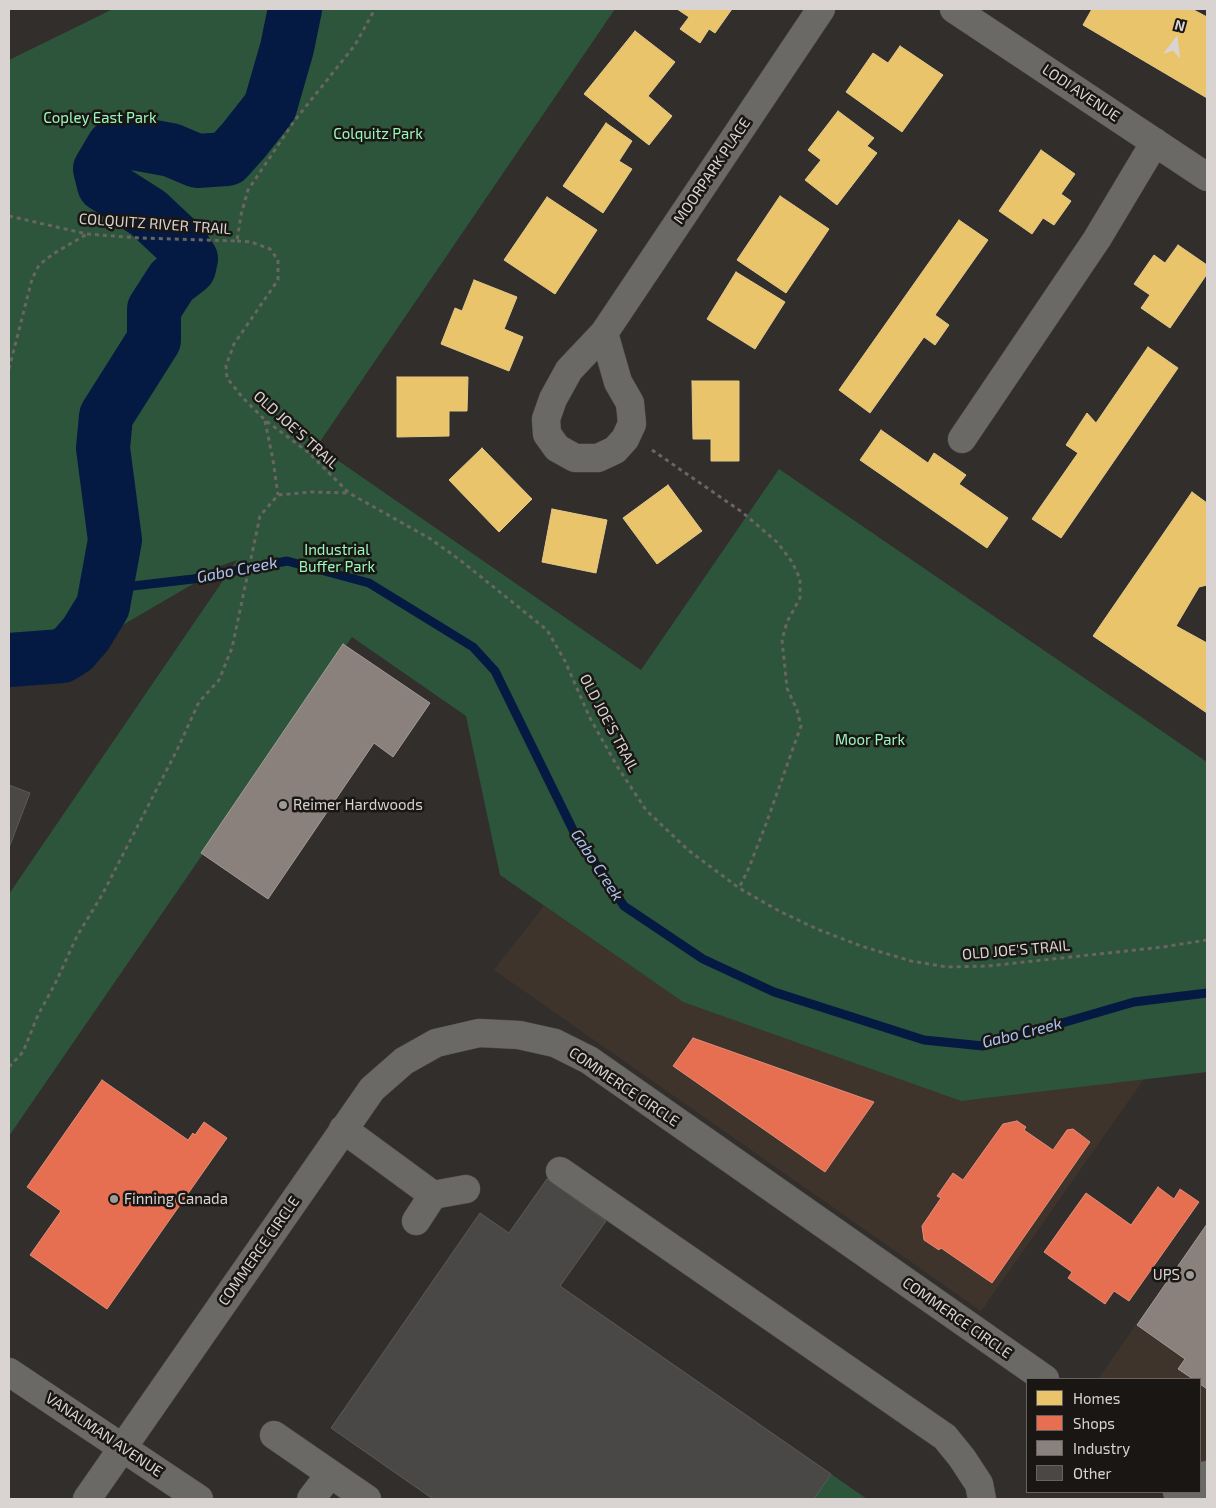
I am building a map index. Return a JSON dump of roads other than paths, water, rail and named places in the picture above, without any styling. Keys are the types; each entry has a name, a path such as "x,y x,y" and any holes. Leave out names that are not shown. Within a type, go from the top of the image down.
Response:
{"street":[{"name":"MOORPARK PLACE","path":"604,332 618,382 630,403 632,424 615,450 598,458 575,458 557,448 547,434 546,419 553,399 569,370 604,332 821,9"},
{"name":"LODI AVENUE","path":"954,9 1154,142 1205,172"},
{"path":"962,439 1097,239 1154,142"},
{"name":"COMMERCE CIRCLE","path":"87,1499 372,1089 404,1061 436,1043 479,1033 519,1035 555,1042 588,1060 1044,1378"},
{"path":"343,1129 433,1195"},
{"path":"560,1171 945,1436 979,1484 982,1499"},
{"path":"416,1221 433,1195 466,1189"},
{"name":"VANALMAN AVENUE","path":"9,1372 199,1499"},
{"path":"274,1435 367,1499"},
{"path":"311,1499 330,1474"}],"waterway":[{"path":"9,660 62,656 73,649 86,634 103,606 115,540 103,448 106,416 154,340 154,309 172,281 189,268 191,259 181,244 148,213 104,185 100,169 113,147 127,142 171,150 197,161 227,159 270,107 287,48 295,9"},
{"name":"Gabo Creek","path":"107,589 193,579 287,561 369,583 473,647 495,671 574,832 624,906 703,959 774,992 924,1040 983,1046 1134,1002 1207,993"}],"place":[{"name":"Reimer Hardwoods","path":"283,805"},
{"name":"Finning Canada","path":"114,1199"},
{"name":"UPS","path":"1190,1275"}],"park label":[{"name":"Copley East Park","path":"100,118"},
{"name":"Colquitz Park","path":"378,134"},
{"name":"Industrial Buffer Park","path":"337,558"},
{"name":"Moor Park","path":"870,740"}]}
